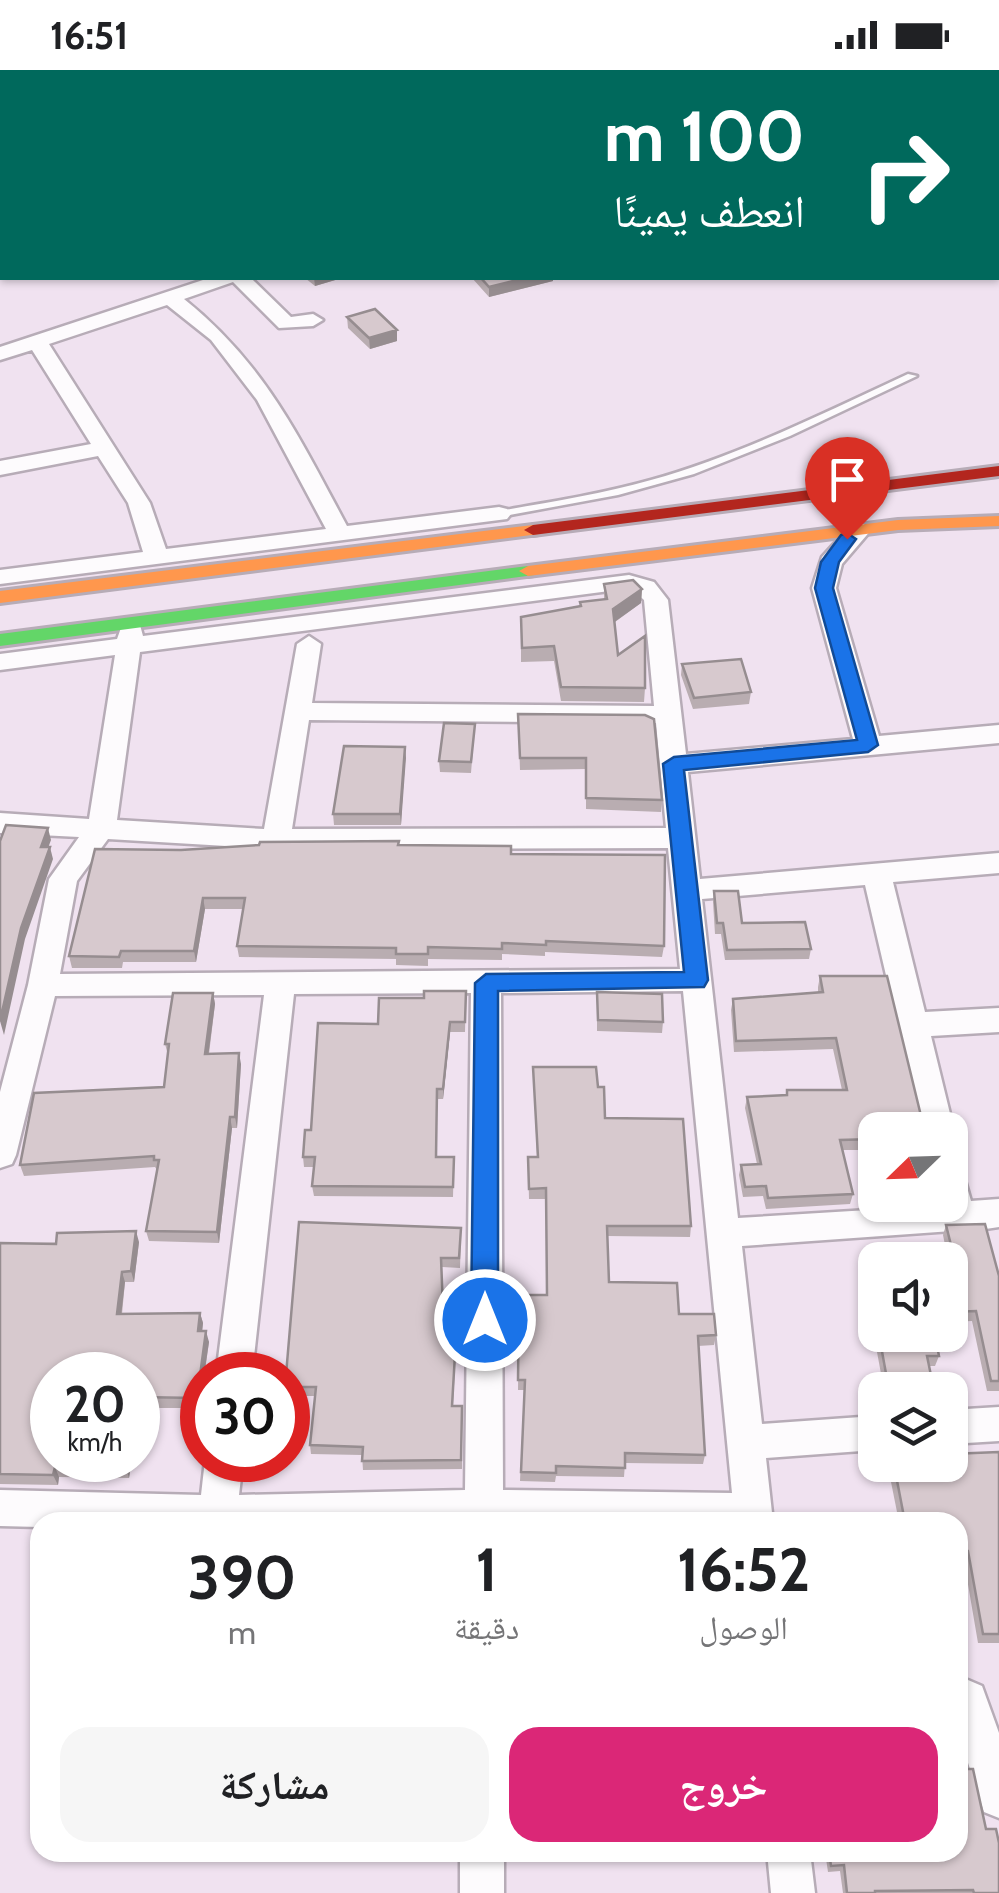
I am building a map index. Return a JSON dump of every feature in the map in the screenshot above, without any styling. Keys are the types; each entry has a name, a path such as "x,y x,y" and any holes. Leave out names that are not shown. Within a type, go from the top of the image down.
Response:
{"main road":[{"path":"904,486 999,471"},
{"path":"0,597 308,558 502,523 904,486 999,482"},
{"path":"898,526 999,510"},
{"path":"0,640 131,634 315,598 860,529 999,521"},
{"path":"308,558 320,562 332,576 325,592 315,598"}],"street":[{"path":"0,342 189,280"},
{"path":"0,354 221,280"},
{"path":"242,280 286,324 313,320"},
{"path":"170,297 218,336 267,398 340,534"},
{"path":"36,341 139,503 156,556"},
{"path":"0,468 105,448"},
{"path":"0,577 340,534 502,523"},
{"path":"860,529 830,562 824,588 868,745"},
{"path":"0,662 131,634 635,583 650,590 656,600 752,1512"},
{"path":"0,1155 43,985 63,879 102,828 131,634"},
{"path":"276,839 309,644"},
{"path":"297,711 668,715"},
{"path":"674,764 999,734"},
{"path":"0,823 276,839 681,838"},
{"path":"687,890 999,863"},
{"path":"876,871 934,1112"},
{"path":"43,985 696,980"},
{"path":"484,1512 486,983"},
{"path":"237,1352 280,986"},
{"path":"913,1025 999,1020"},
{"path":"968,1218 999,1213"},
{"path":"723,1233 908,1222"},
{"path":"968,1427 999,1424"},
{"path":"745,1442 858,1434"},
{"path":"218,1512 222,1482"},
{"path":"0,1508 145,1512"},
{"path":"975,1699 999,1797"},
{"path":"482,1862 482,1893"},
{"path":"788,1862 790,1893"}],"lane":[{"path":"502,523 676,476 912,376"}],"building":[{"path":"483,280 517,280 489,287"},
{"path":"375,309 397,330 369,338 347,317"},
{"path":"633,580 642,589 613,609 618,655 645,636 645,688 561,687 554,646 522,648 521,617 607,599 604,584"},
{"path":"741,659 751,692 694,698 682,664"},
{"path":"518,714 645,715 654,719 662,800 586,798 586,758 520,758"},
{"path":"444,723 475,724 471,762 439,761"},
{"path":"344,746 405,747 400,814 333,814"},
{"path":"6,825 48,828 41,847 50,847 21,928 0,1021 0,841"},
{"path":"399,841 398,845 511,846 511,854 665,855 664,946 546,941 546,945 502,943 502,949 428,947 428,954 396,954 396,948 237,946 245,898 203,898 194,951 69,956 95,849 181,850 260,842"},
{"path":"714,891 738,891 742,923 805,922 811,949 727,950 723,923 717,923"},
{"path":"820,976 887,976 920,1112 858,1112 858,1139 840,1140 853,1194 768,1198 766,1186 745,1187 741,1165 761,1164 747,1097 787,1095 787,1090 847,1090 836,1038 736,1041 733,999 823,992"},
{"path":"424,991 466,991 465,1022 450,1022 443,1089 437,1089 436,1157 454,1157 453,1187 312,1186 315,1157 303,1157 305,1130 311,1130 318,1023 378,1024 379,998 424,998"},
{"path":"597,992 662,994 663,1022 598,1020"},
{"path":"173,993 213,993 205,1054 239,1053 235,1117 230,1117 217,1232 146,1231 159,1160 154,1160 154,1156 20,1165 34,1093 164,1087 169,1044 165,1044"},
{"path":"533,1067 596,1067 598,1087 604,1087 605,1118 683,1119 691,1226 607,1226 609,1282 677,1283 679,1314 714,1314 716,1335 698,1336 705,1455 625,1453 625,1468 556,1466 556,1473 521,1472 525,1380 518,1380 519,1295 547,1295 546,1188 529,1189 528,1157 538,1157"},
{"path":"299,1222 461,1228 459,1258 441,1258 443,1309 462,1310 461,1337 456,1337 452,1406 462,1406 461,1460 362,1461 363,1447 310,1445 316,1387 310,1387 310,1352 288,1352"},
{"path":"985,1224 999,1276 999,1381 991,1381 976,1311 968,1311 968,1242 950,1242 946,1225"},
{"path":"136,1231 131,1271 122,1272 117,1314 200,1313 198,1331 206,1331 203,1352 180,1352 180,1398 160,1397 160,1352 30,1352 30,1475 0,1474 0,1243 56,1244 57,1233"},
{"path":"882,1352 938,1352 939,1356 927,1356 930,1372 886,1372"},
{"path":"999,1452 999,1634 983,1634 968,1551 968,1512 903,1512 897,1482 968,1482 968,1453"},
{"path":"968,1769 973,1769 986,1829 996,1829 999,1843 999,1893 847,1893 844,1865 831,1866 830,1862 968,1862"}],"traffic: fast":[{"path":"0,640 528,571"}],"traffic: slow":[{"path":"528,571 898,525 999,521"},
{"path":"0,597 533,530"}],"traffic: jam":[{"path":"533,530 999,471"}],"route":[{"path":"485,1320 486,983 696,980 674,764 868,745 824,588 830,562 847,539"}]}
